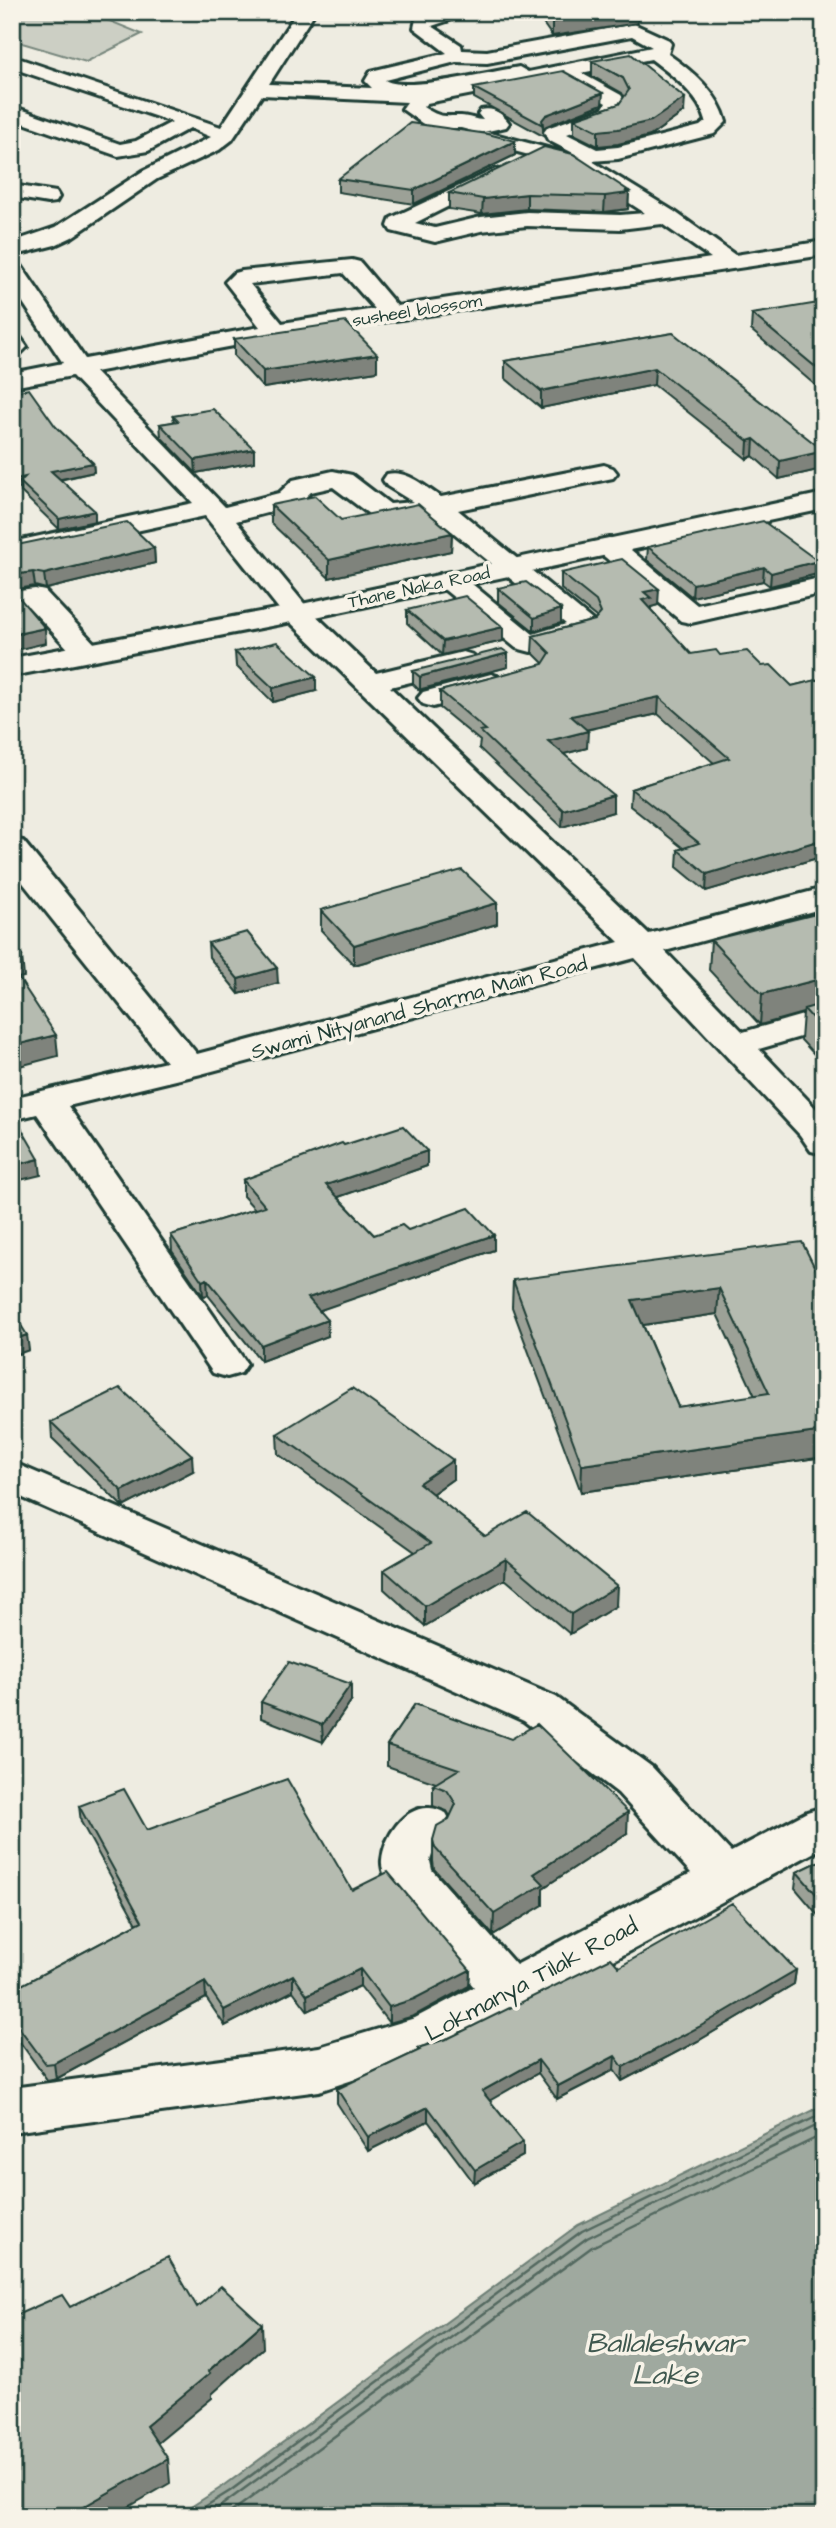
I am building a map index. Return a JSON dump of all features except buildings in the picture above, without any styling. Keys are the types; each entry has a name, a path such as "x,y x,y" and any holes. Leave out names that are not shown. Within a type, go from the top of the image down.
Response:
{"street":[{"path":"12,248 47,240 64,232 150,174 212,146 225,136 306,12"},
{"path":"454,49 423,28 424,23 455,12"},
{"path":"257,89 421,97 534,83 661,51 662,44 642,32 634,30 487,57 456,56 378,75 375,81 387,90 534,83 614,99 611,112 554,132 555,136 589,169 657,218 732,263"},
{"path":"487,138 535,156 589,169 618,153 707,130 716,122 712,106 679,71 655,53"},
{"path":"487,57 534,83"},
{"path":"12,62 189,121 225,136"},
{"path":"421,97 412,109 433,121 451,124 462,122 480,127 499,123 457,93"},
{"path":"457,93 514,121 521,121"},
{"path":"12,112 118,150 141,147 189,121"},
{"path":"535,156 399,223 399,226 435,235 481,224 527,219 620,222 657,218"},
{"path":"12,191 48,197"},
{"name":"susheel blossom","path":"18,375 79,369 269,322 732,263 824,248"},
{"path":"269,322 236,282 242,278 352,267 385,306"},
{"path":"12,269 79,369 215,512 297,613 644,948 814,1128 824,1143"},
{"path":"12,342 15,347 12,349"},
{"path":"12,550 288,499 302,486 333,479 343,481 375,520 395,513 604,473"},
{"path":"396,480 437,506 584,625 584,628 531,643 526,642 450,580"},
{"name":"Thane Naka Road","path":"12,667 297,613 824,501"},
{"path":"609,546 691,615 820,586"},
{"path":"12,600 35,597 86,651"},
{"path":"370,683 510,651 526,673 433,698"},
{"path":"12,848 189,1067"},
{"name":"Swami Nityanand Sharma Main Road","path":"29,1105 189,1067 824,898"},
{"path":"736,1045 824,1019"},
{"path":"29,1105 227,1364"},
{"path":"12,1476 487,1683 540,1709 565,1748 635,1780 724,1876"},
{"name":"Lokmanya Tilak Road","path":"12,2110 318,2069 430,2034 824,1825"},
{"path":"429,1826 415,1834 406,1861 410,1878 509,1992"}],"shaded area":[{"path":"12,12 88,12 142,34 86,62 12,40"}],"water":[{"name":"Ballaleshwar Lake","path":"824,2105 824,2516 177,2516 225,2485 578,2225"}]}
